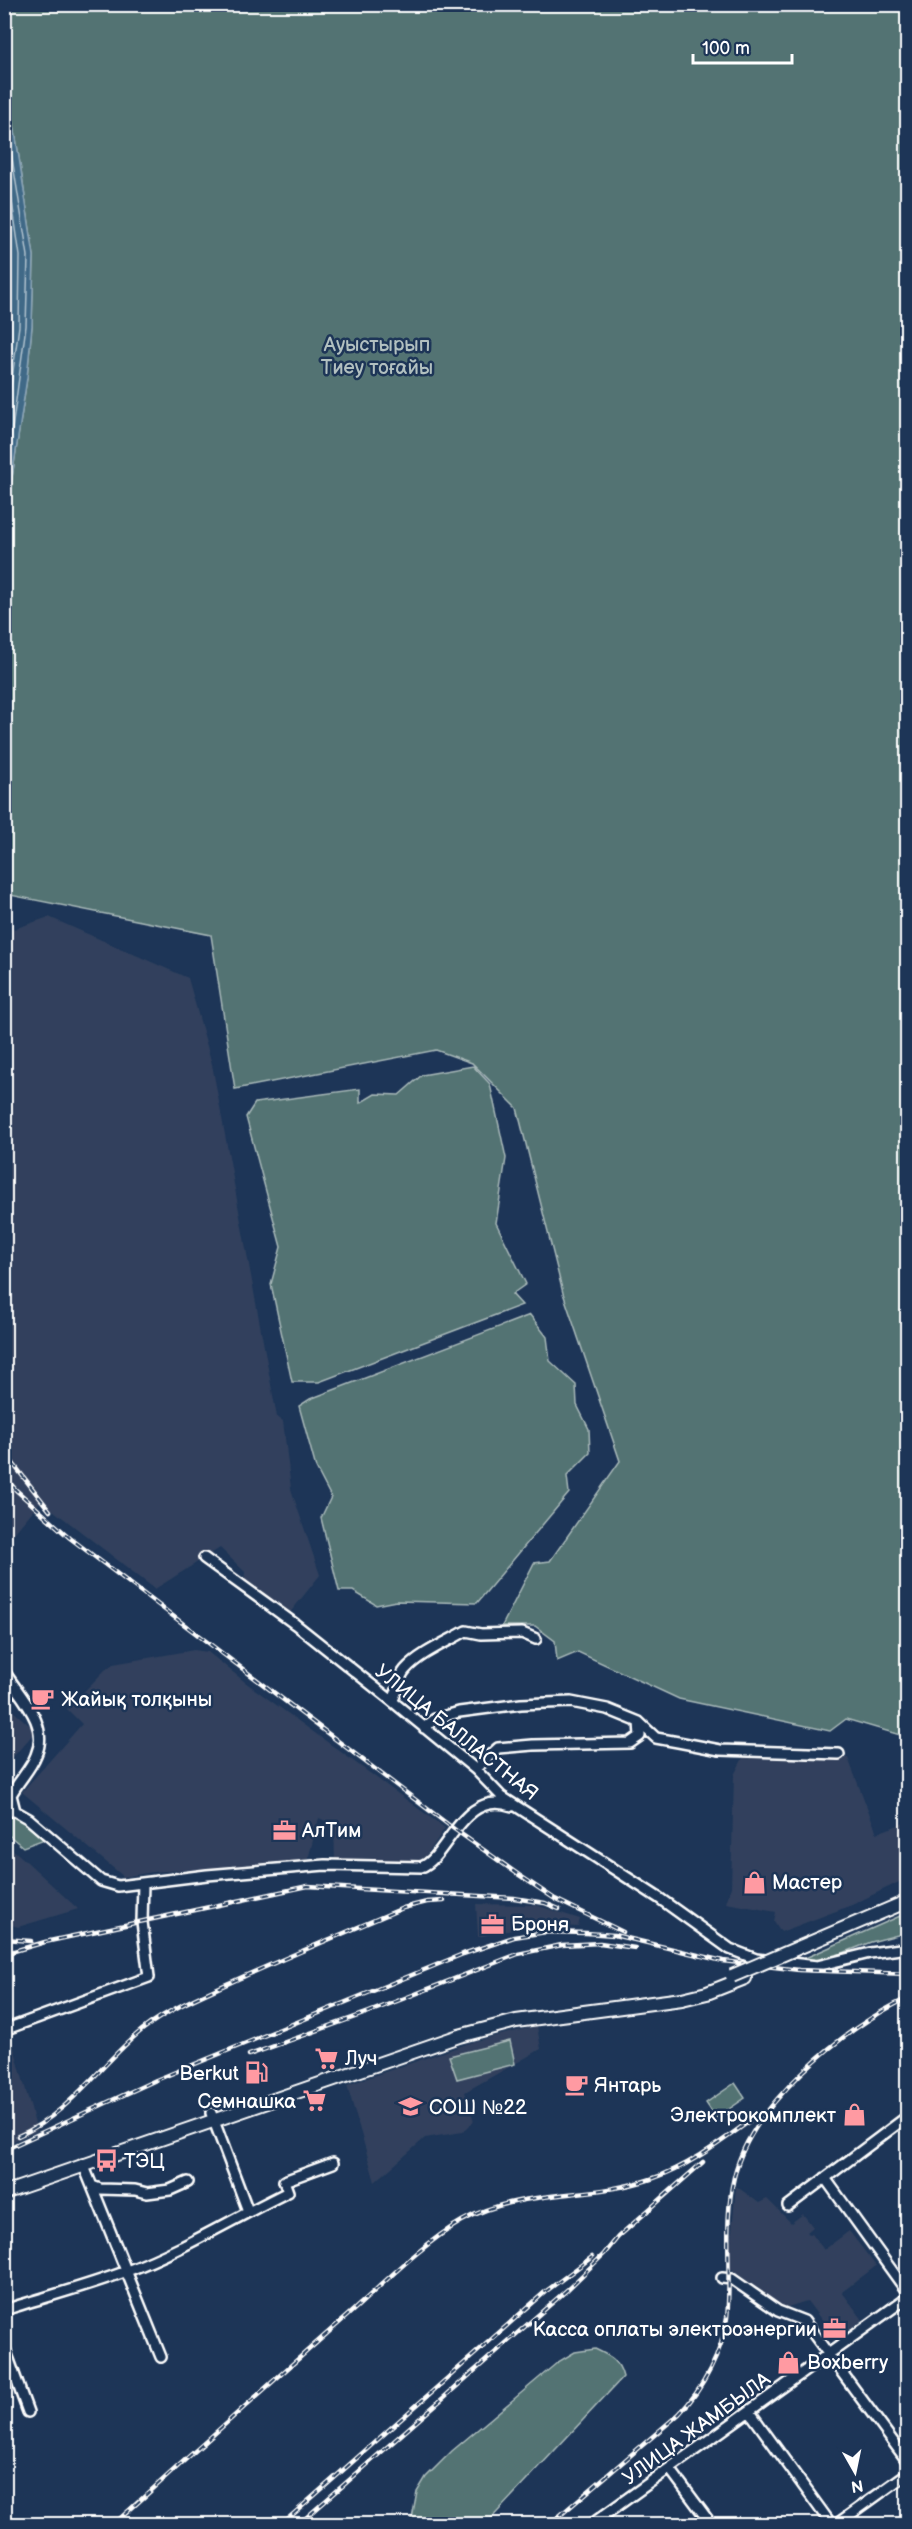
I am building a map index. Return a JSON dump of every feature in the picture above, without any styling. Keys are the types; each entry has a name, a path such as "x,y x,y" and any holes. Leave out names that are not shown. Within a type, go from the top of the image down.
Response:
{"main road":[{"path":"4,2185 213,2116 492,2019 682,1992 739,1977 908,1902"},
{"path":"4,2193 213,2116"}],"street":[{"name":"УЛИЦА БАЛЛАСТНАЯ","path":"204,1558 295,1624 392,1701 475,1769 502,1797 659,1898 710,1936 741,1954 756,1959 817,1966 870,1953 908,1948"},
{"path":"392,1701 398,1694 403,1672 414,1662 466,1631 481,1634 522,1633 536,1639"},
{"path":"4,1671 35,1718 41,1732 37,1755 11,1795 15,1811"},
{"path":"424,1728 435,1719 459,1712 542,1702 571,1702 607,1709 639,1722 656,1738 720,1750 839,1754"},
{"path":"475,1769 498,1748 630,1743 640,1736 639,1722"},
{"path":"4,1811 15,1811 29,1819 101,1881 118,1886 207,1875 325,1865 421,1867 431,1860 454,1829 475,1811 496,1803 509,1805 526,1812"},
{"path":"4,2030 149,1977 142,1922 143,1883"},
{"path":"213,2116 248,2211"},
{"path":"908,2117 908,2125"},
{"path":"788,2205 908,2117"},
{"path":"4,2310 127,2271 202,2238 248,2211 288,2192 284,2181 333,2163"},
{"path":"83,2164 160,2357"},
{"path":"825,2178 908,2295"},
{"path":"92,2186 100,2189 135,2190 147,2193 170,2190 188,2182"},
{"path":"723,2278 732,2279 778,2311 804,2321 908,2462"},
{"name":"УЛИЦА ЖАМБЫЛА","path":"592,2524 829,2355 908,2295"},
{"path":"4,2346 28,2412"},
{"path":"750,2412 831,2524"},
{"path":"670,2469 711,2524"},
{"path":"837,2524 908,2473"}],"shaded area":[{"path":"49,917 188,978 212,1064 277,1417 283,1421 291,1489 320,1575 289,1614 244,1580 245,1572 220,1548 155,1589 41,1501 5,1544 5,932"},
{"path":"194,1650 208,1652 245,1682 445,1828 422,1862 335,1861 334,1825 319,1818 307,1863 153,1872 124,1877 22,1792 82,1724 67,1709 105,1670 113,1664"},
{"path":"5,1704 36,1731 5,1766"},
{"path":"744,1756 848,1758 877,1833 907,1822 907,1878 852,1905 781,1932 774,1921 776,1912 726,1903 731,1887 734,1775"},
{"path":"4,1842 78,1909 18,1927 5,1923"},
{"path":"476,1904 536,1905 580,1919 578,1927 537,1925 478,1937"},
{"name":"СОШ №22","path":"537,2026 541,2049 465,2092 474,2121 463,2132 425,2138 375,2182 347,2085 475,2041"},
{"path":"11,2036 37,2131 5,2145 5,2038"},
{"path":"736,2186 759,2203 767,2199 791,2223 803,2214 813,2227 807,2232 812,2234 824,2250 849,2231 876,2266 842,2292 863,2320 836,2339 807,2301 784,2308 731,2269 730,2252"}],"green space":[{"name":"Ауыстырып Тиеу тоғайы","path":"4,5 907,5 907,1737 846,1719 830,1731 679,1699 578,1652 557,1661 555,1641 535,1626 502,1626 534,1563 550,1561 620,1461 563,1293 517,1108 472,1063 436,1050 235,1089 211,935 5,894 5,524 27,378 32,326 34,256 14,125 5,87"},
{"path":"473,1066 490,1084 506,1158 496,1223 526,1284 512,1294 522,1305 319,1382 292,1382 271,1284 281,1247 246,1117 255,1103 360,1089 360,1103 375,1094 399,1095 422,1075"},
{"path":"530,1315 547,1337 550,1361 576,1385 577,1405 589,1429 590,1453 567,1476 569,1493 477,1603 396,1601 376,1605 353,1591 339,1591 321,1518 331,1497 316,1468 299,1406 310,1399"},
{"path":"15,1816 43,1838 42,1840 23,1847 5,1832 4,1818"},
{"path":"907,1913 907,1936 905,1933 871,1942 825,1960 803,1959"},
{"path":"510,2041 515,2064 457,2079 449,2056"},
{"path":"735,2083 745,2098 716,2118 706,2103"},
{"path":"595,2349 613,2359 619,2366 623,2377 486,2524 411,2524 417,2492 426,2477 452,2451 558,2362 575,2352"}],"water":[{"path":"5,87 14,125 34,256 32,326 27,378 5,524"}],"railway":[{"path":"4,1452 50,1511"},
{"path":"4,1476 16,1490 70,1538 454,1829 555,1899 623,1932"},
{"path":"4,1954 45,1942 308,1886 514,1898 545,1903 559,1909"},
{"path":"18,2136 37,2127 53,2115 142,2030 180,2006 266,1966 403,1908 427,1902 444,1901"},
{"path":"4,2150 156,2080 463,1954 514,1937 546,1932 614,1935 723,1961 799,1970 908,1974"},
{"path":"4,1939 31,1941"},
{"path":"249,2055 369,2012 518,1954 562,1945 600,1943 635,1948"},
{"path":"550,2524 679,2414 696,2393 710,2370 721,2344 727,2318 728,2229 734,2177 743,2150 759,2123 779,2097 829,2049 856,2028 908,1998"},
{"path":"114,2524 399,2268 446,2231 462,2221 508,2203 604,2190 665,2174 718,2144 755,2117"},
{"path":"299,2524 568,2289 618,2237 703,2162"},
{"path":"282,2524 545,2292 592,2257"}],"place":[{"name":"Жайық толқыны","path":"43,1699"},
{"name":"АлТим","path":"284,1830"},
{"name":"Мастер","path":"754,1882"},
{"name":"Броня","path":"493,1924"},
{"name":"Луч","path":"327,2058"},
{"name":"Berkut","path":"257,2073"},
{"name":"Янтарь","path":"576,2085"},
{"name":"Семнашка","path":"314,2101"},
{"name":"СОШ №22","path":"411,2107"},
{"name":"Электрокомплект","path":"854,2115"},
{"name":"ТЭЦ","path":"106,2161"},
{"name":"Касса оплаты электроэнергии","path":"835,2329"},
{"name":"Boxberry","path":"789,2362"}]}
